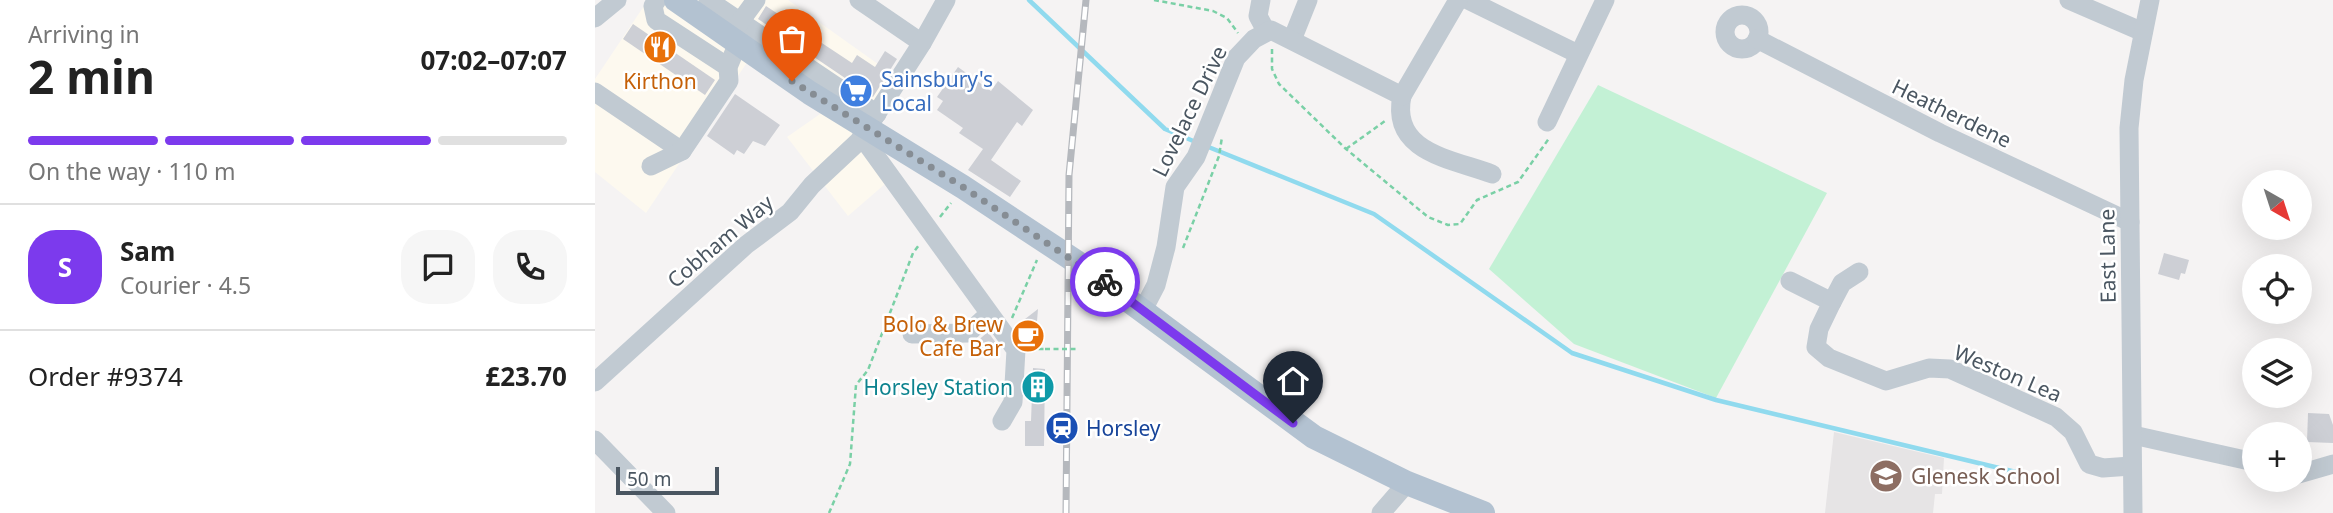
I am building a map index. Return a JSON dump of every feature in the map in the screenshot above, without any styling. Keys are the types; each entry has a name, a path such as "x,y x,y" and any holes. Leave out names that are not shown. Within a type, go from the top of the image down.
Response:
{"main road":[{"path":"676,0 736,34 810,93 869,126 1045,240 1314,437 1407,483 1483,513"}],"street":[{"path":"595,18 617,0"},
{"path":"657,0 653,6 656,20 728,67"},
{"path":"708,0 736,34"},
{"path":"651,166 682,151 729,81 728,67 736,34 756,0"},
{"path":"859,0 922,43"},
{"name":"Cobham Way","path":"595,382 746,245 790,212 869,126 946,0"},
{"path":"1261,0 1258,16 1276,35 1400,103"},
{"path":"1276,35 1308,0"},
{"path":"1458,0 1400,103 1404,130 1422,149 1492,174"},
{"path":"1468,0 1578,54"},
{"path":"1547,122 1605,0"},
{"path":"2069,0 2143,32"},
{"name":"East Lane","path":"2133,513 2130,104 2150,0"},
{"name":"Lovelace Drive","path":"1143,310 1156,285 1166,247 1175,187 1201,144 1236,58 1276,35"},
{"name":"Heatherdene","path":"1758,39 1928,127 2130,222"},
{"path":"595,92 682,151"},
{"path":"869,126 880,165 1016,350 1013,402 1002,421"},
{"path":"880,165 896,145"},
{"name":"Weston Lea","path":"1859,272 1842,283 1816,339 1816,347 1829,358 1886,381 1929,368 1950,369 2056,417 2073,432 2089,464 2103,468 2131,466"},
{"path":"1790,281 1832,302"},
{"path":"912,334 968,333 989,314"},
{"path":"2133,435 2242,459"},
{"path":"595,440 666,513"},
{"path":"2312,470 2333,464"},
{"path":"1381,513 1407,483"}],"path":[{"path":"1154,0 1213,10 1227,18 1236,32 1276,35 1272,50 1272,69 1279,85 1346,149 1428,217 1448,225 1460,224 1477,200 1518,181 1542,150"},
{"path":"1346,149 1400,103"},
{"path":"1219,156 1223,143"},
{"path":"829,513 850,464 856,384 868,370 913,253 963,187"},
{"path":"1005,334 1045,240"},
{"path":"1045,349 1080,349"}],"shaded area":[{"path":"648,0 788,0 892,74 851,138 885,184 848,216 787,137 823,112 748,61 646,213 595,172 595,79"},
{"name":"Glenesk School","path":"1834,432 1944,458 1942,494 1935,494 1933,513 1825,513"}],"green space":[{"path":"1598,85 1827,193 1716,398 1574,344 1489,269"}],"building":[{"path":"766,6 852,63 857,55 875,67 885,51 897,59 873,97 758,19"},
{"path":"633,24 715,80 705,95 623,39"},
{"path":"958,67 991,91 998,81 1033,110 1022,126 1017,122 991,160 1021,181 1010,197 968,170 983,149 959,133 963,128 937,110 943,101 937,97"},
{"path":"735,94 780,125 765,146 753,141 744,154 737,150 734,155 707,136"},
{"path":"2164,253 2189,260 2185,274 2181,273 2179,280 2158,274"},
{"path":"1038,309 1035,346 1016,326"},
{"path":"988,332 999,347 988,356 976,342"},
{"path":"1033,368 1045,369 1044,446 1025,446 1025,421 1031,421"},
{"path":"2308,413 2329,414 2333,425 2333,443 2312,442 2312,422 2308,422"}],"waterway":[{"path":"1029,0 1165,129 1198,143"},
{"path":"1206,146 1374,214 1572,353 1716,400 2020,473"}],"railway":[{"path":"1066,513 1069,175 1086,0"}],"way so far":[{"path":"792,81 963,187 1105,282"}],"place":[{"name":"Kirthon","path":"660,47"},
{"name":"Sainsbury's Local","path":"856,91"},
{"name":"Bolo & Brew Cafe Bar","path":"1028,336"},
{"name":"Horsley Station","path":"1038,387"},
{"name":"Horsley","path":"1062,428"},
{"name":"Glenesk School","path":"1886,476"}],"route":[{"path":"1105,282 1293,423"}]}
